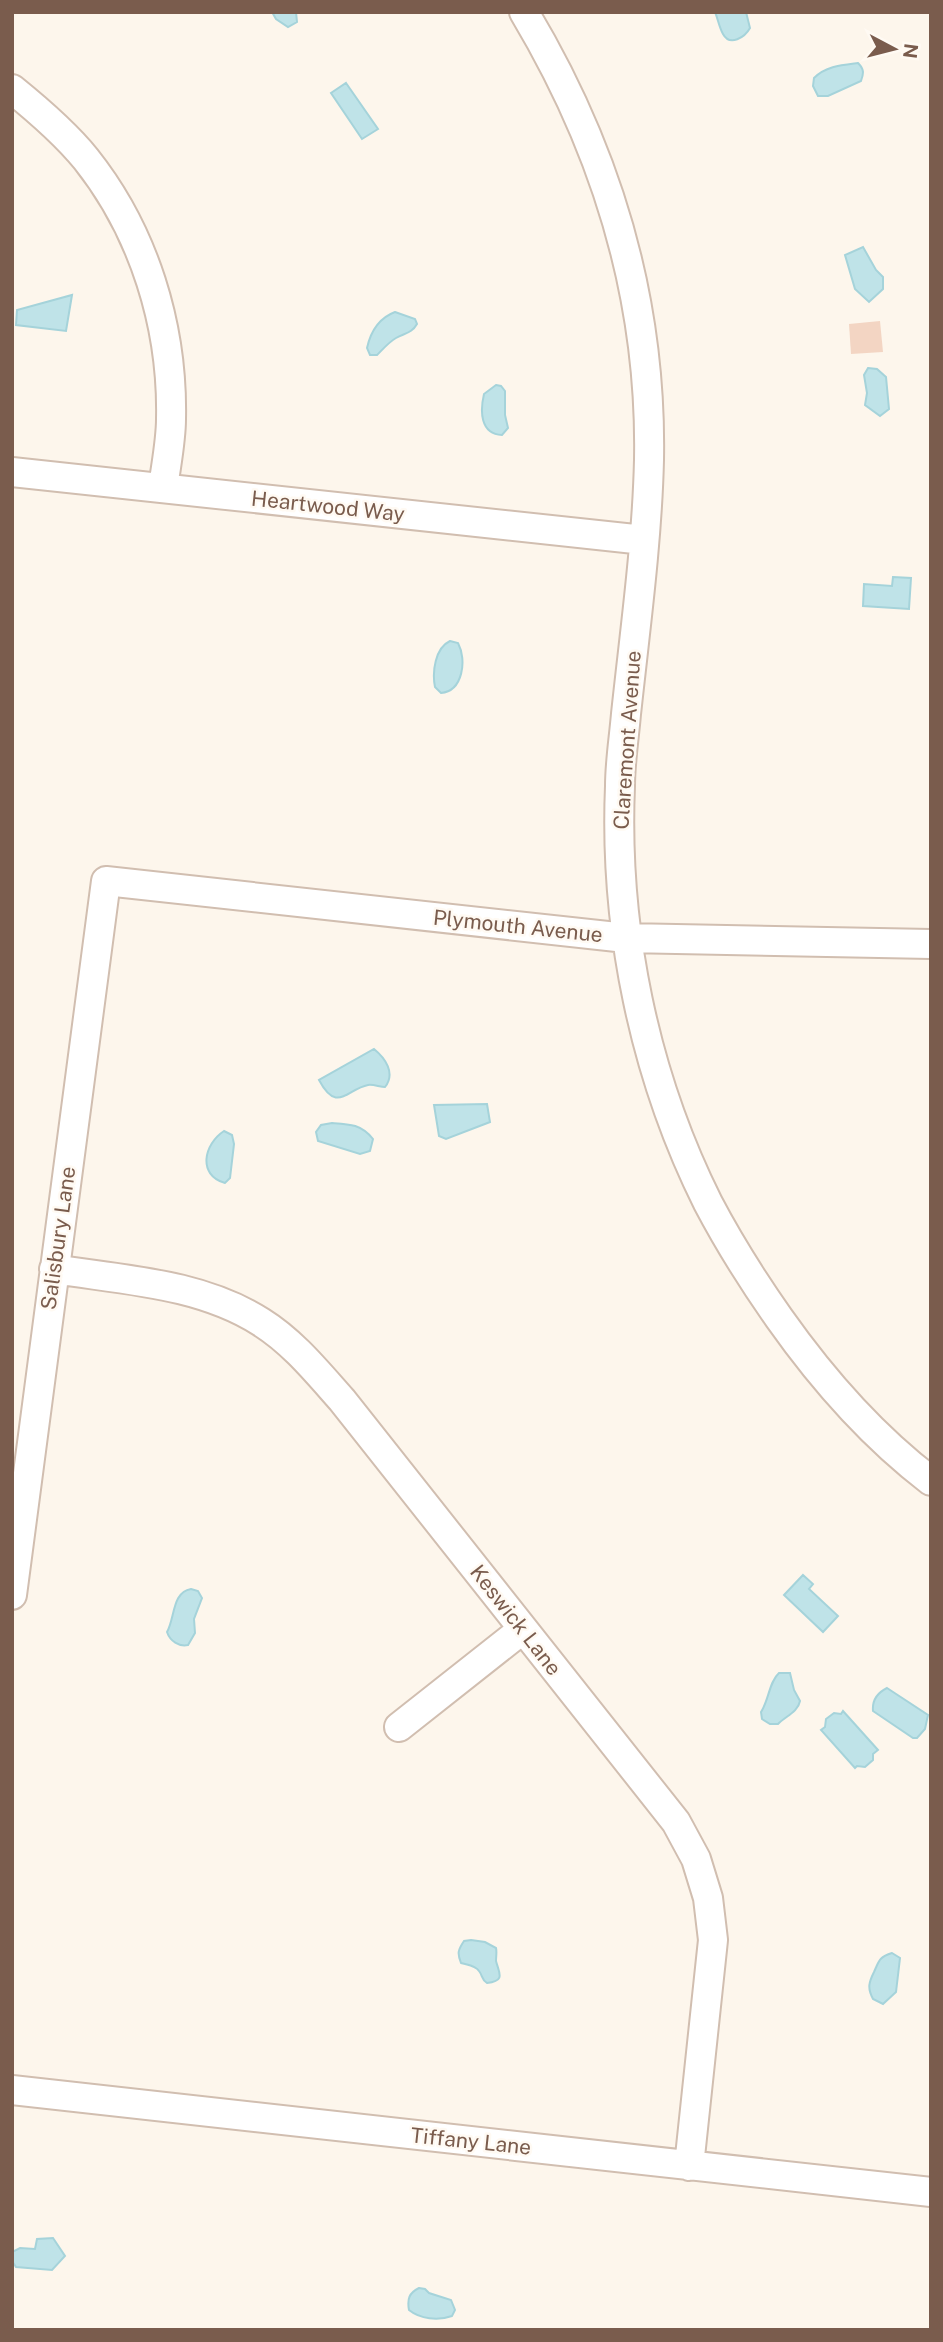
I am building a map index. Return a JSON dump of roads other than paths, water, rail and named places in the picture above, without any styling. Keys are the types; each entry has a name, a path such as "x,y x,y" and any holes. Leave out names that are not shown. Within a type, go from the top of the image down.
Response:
{"street":[{"name":"Claremont Avenue","path":"524,12 552,59 589,137 613,205 634,288 646,373 649,460 644,540 620,784 620,873 626,938 646,1035 672,1119 708,1202 752,1279 805,1356 857,1415 908,1464 931,1481"},
{"path":"12,89 59,130 86,160 117,206 142,254 159,306 169,359 172,421 163,488"},
{"name":"Heartwood Way","path":"12,472 644,540"},
{"name":"Plymouth Avenue","path":"106,881 626,938 931,944"},
{"name":"Salisbury Lane","path":"12,1595 106,881"},
{"name":"Keswick Lane","path":"54,1269 182,1289 216,1300 261,1321 300,1352 342,1400 676,1822 695,1859 708,1898 713,1940 689,2165"},
{"path":"399,1727 523,1629"},
{"name":"Tiffany Lane","path":"12,2090 931,2192"}],"water":[{"path":"272,12 296,12 297,22 288,27 276,19"},
{"path":"715,12 746,12 750,28 745,35 729,40 723,34"},
{"path":"858,63 863,71 861,81 828,96 818,96 813,86 814,78 834,67"},
{"path":"346,83 378,129 362,139 331,93"},
{"path":"863,247 883,277 883,289 869,302 855,289 845,255"},
{"path":"72,295 66,331 16,325 17,310"},
{"path":"395,312 415,319 417,324 377,355 370,355 367,348 373,330 380,321"},
{"path":"868,368 877,369 886,377 889,409 880,416 865,405 867,393 864,375"},
{"path":"496,385 505,391 508,428 502,435 489,431 482,414 484,394"},
{"path":"893,577 911,578 909,609 863,606 864,584 892,586"},
{"path":"450,641 458,643 461,650 461,674 454,687 441,693 435,687 434,668 441,649"},
{"path":"374,1049 385,1061 389,1071 385,1087 368,1085 337,1098 325,1090 319,1080"},
{"path":"487,1104 490,1122 446,1139 439,1136 434,1105"},
{"path":"332,1123 364,1130 373,1139 370,1151 360,1154 318,1141 316,1132 321,1125"},
{"path":"224,1131 232,1135 234,1144 230,1178 225,1183 210,1173 206,1159 212,1143"},
{"path":"803,1575 813,1584 809,1589 838,1616 823,1632 784,1595"},
{"path":"185,1591 198,1591 202,1598 194,1619 195,1633 188,1645 181,1645 173,1641 167,1632 177,1600"},
{"path":"779,1673 790,1673 800,1701 794,1711 778,1724 770,1724 762,1719 761,1712"},
{"path":"887,1688 928,1715 925,1729 917,1738 873,1711 876,1697"},
{"path":"843,1711 878,1750 873,1754 873,1760 865,1767 855,1768 821,1730 825,1727 826,1719"},
{"path":"464,1941 485,1942 496,1948 500,1976 497,1980 487,1983 477,1969 461,1963 459,1949"},
{"path":"892,1953 900,1958 896,1992 883,2004 873,1999 870,1982 880,1960"},
{"path":"53,2238 65,2256 52,2270 16,2267 12,2261 12,2252 20,2248 35,2249 37,2239"},
{"path":"419,2288 451,2300 455,2310 452,2316 429,2318 409,2310 410,2297"}]}
